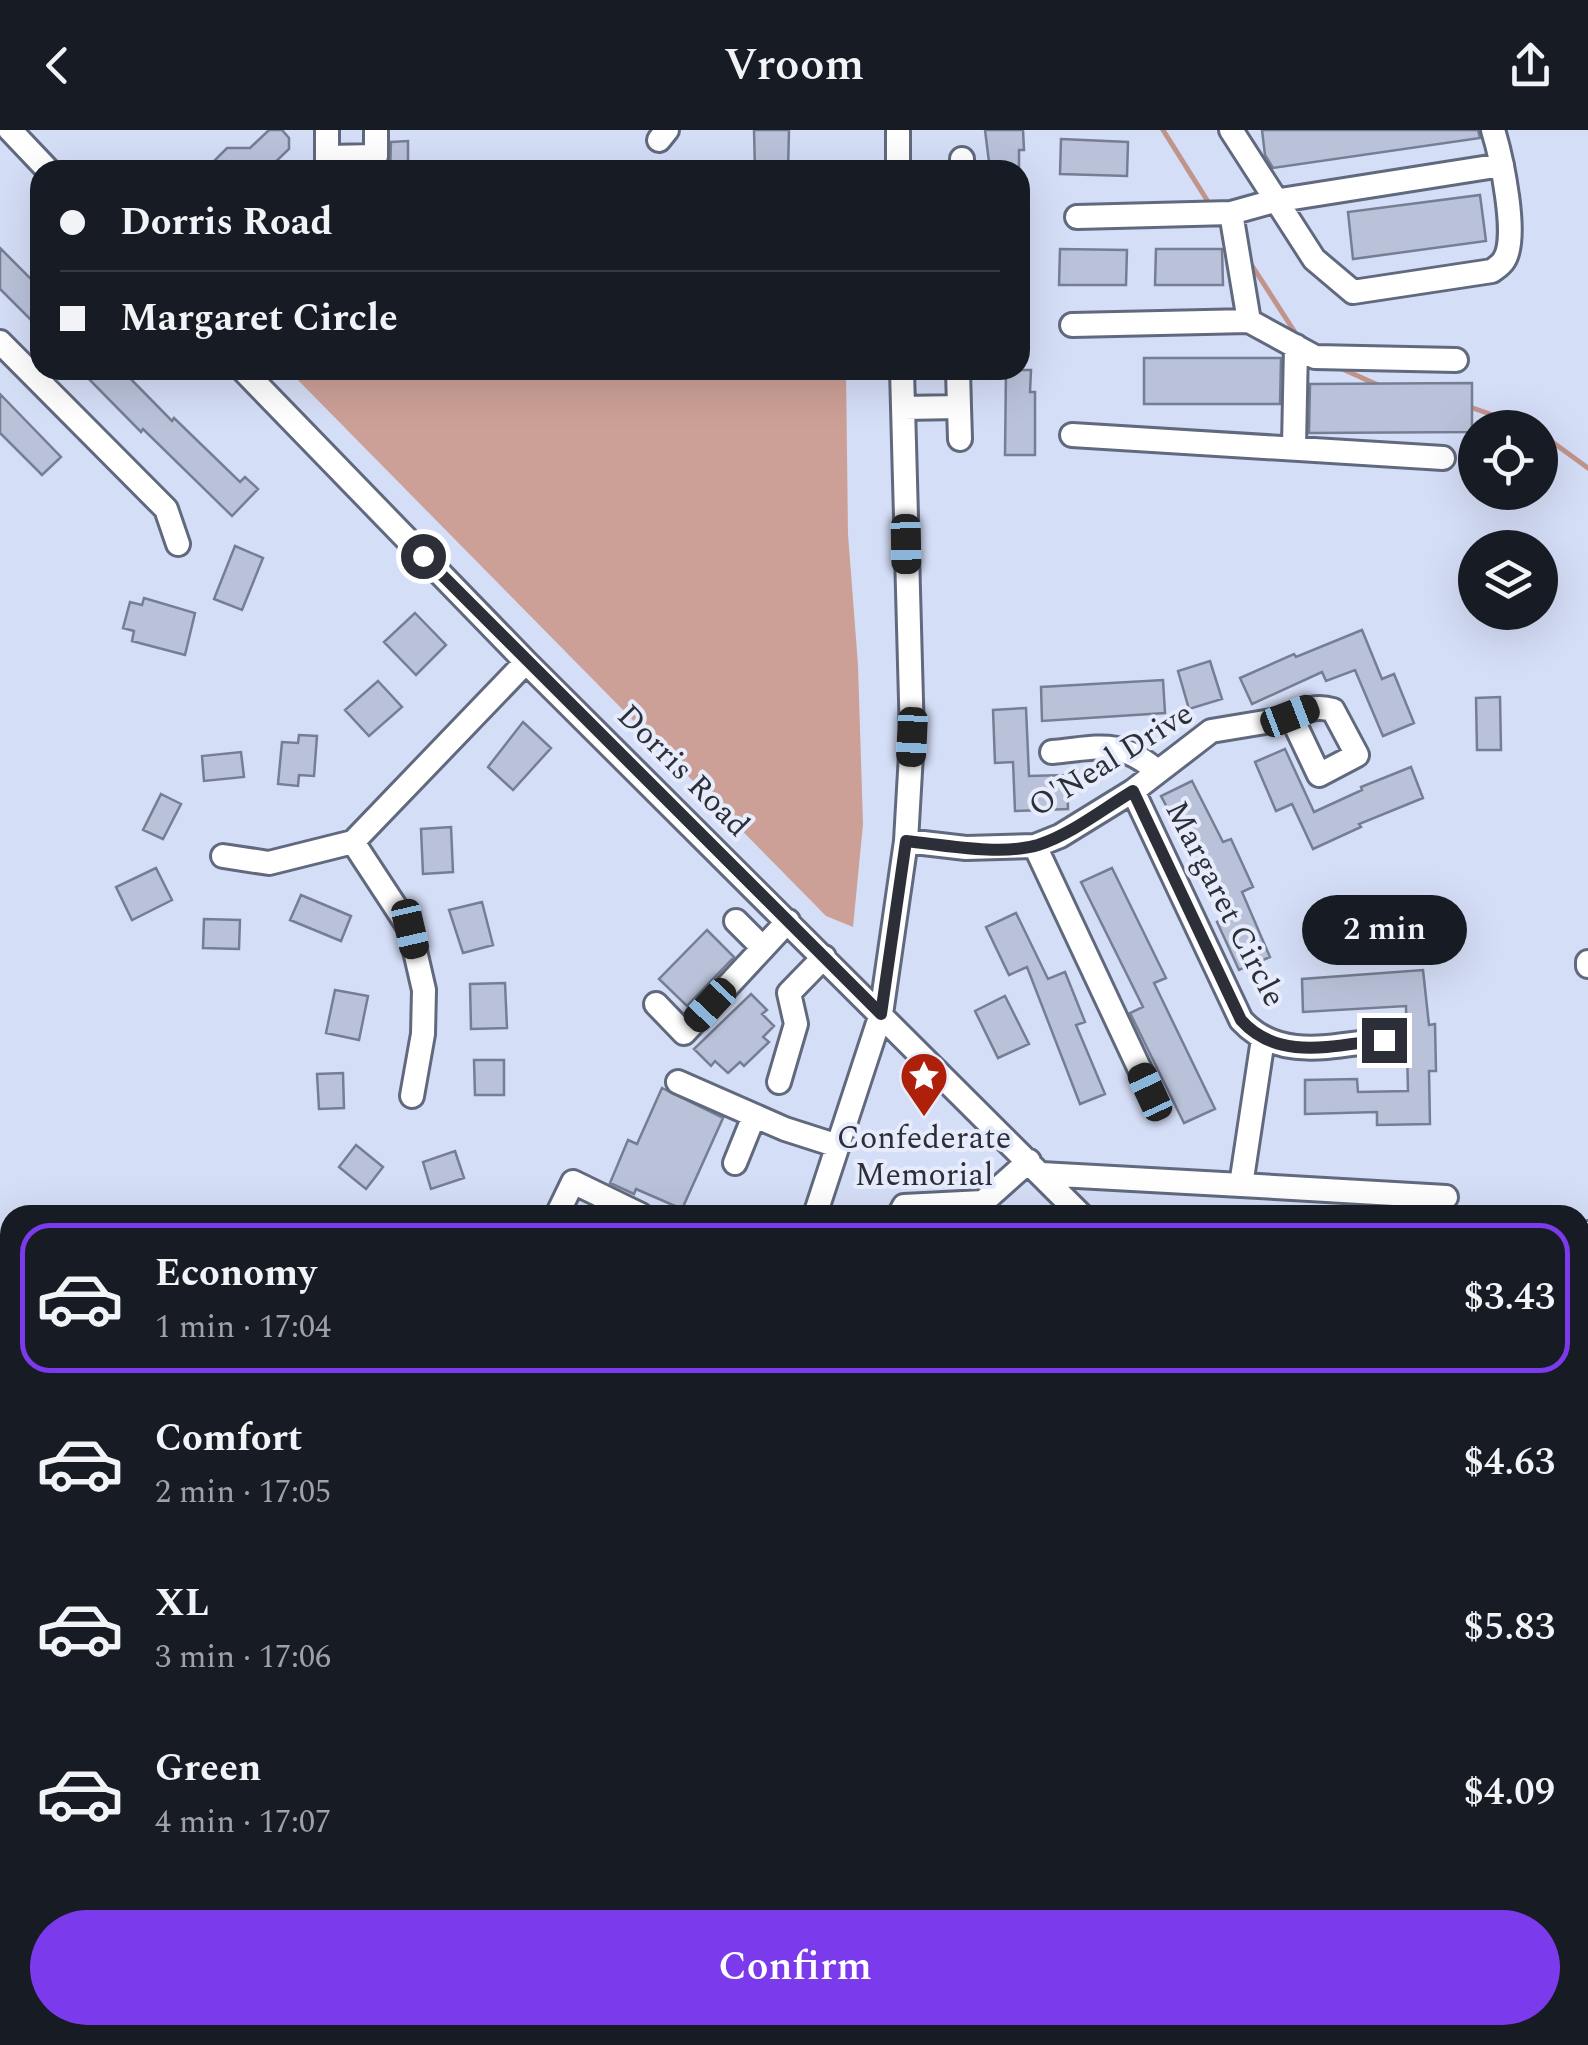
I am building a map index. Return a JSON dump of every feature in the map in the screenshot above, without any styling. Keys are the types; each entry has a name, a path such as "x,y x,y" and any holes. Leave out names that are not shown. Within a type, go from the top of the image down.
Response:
{"street":[{"path":"10,130 38,160"},
{"path":"327,130 327,160"},
{"path":"348,160 376,156 376,130"},
{"path":"898,130 898,160"},
{"path":"1231,130 1314,259 1352,292 1492,271 1505,260 1510,242 1502,165 1493,130"},
{"path":"1077,217 1232,214 1274,201 1502,165"},
{"path":"1232,214 1250,321"},
{"path":"1072,325 1250,321 1315,357 1456,360"},
{"path":"0,342 30,372"},
{"path":"1294,446 1296,346"},
{"path":"38,380 166,509 178,544"},
{"name":"Dorris Road","path":"253,380 526,662 1071,1205"},
{"path":"818,1205 881,1014 906,841 912,737 902,380"},
{"path":"958,380 960,439"},
{"path":"903,408 959,407"},
{"path":"1072,435 1443,458"},
{"path":"223,856 269,863 353,842 526,662"},
{"name":"O'Neal Drive","path":"906,841 966,848 1034,846 1060,836 1133,791 1211,731 1290,716"},
{"path":"1052,752 1117,746 1140,756 1157,771"},
{"name":"Margaret Circle","path":"1133,791 1241,1020 1255,1036 1280,1046 1304,1048 1384,1040"},
{"path":"353,842 410,929 424,990 423,1034 412,1096"},
{"path":"1034,846 1150,1092"},
{"path":"736,921 763,948"},
{"path":"656,1004 684,1033 788,922"},
{"path":"779,1082 796,1024 788,993 824,958"},
{"path":"1241,1185 1264,1039"},
{"path":"678,1082 754,1116 838,1146"},
{"path":"735,1163 754,1116"},
{"path":"985,1205 1035,1167 1446,1197"},
{"path":"562,1205 573,1182 620,1205"}],"shaded area":[{"path":"298,380 846,380 848,534 858,665 863,824 853,927 826,916"}],"building":[{"path":"269,130 282,130 289,138 289,149 277,160 215,160 227,148 250,148"},
{"path":"754,130 789,130 788,160 755,160"},
{"path":"985,130 1023,130 1024,150 1019,150 1019,160 989,160"},
{"path":"1262,130 1478,130 1480,138 1273,168 1265,155"},
{"path":"1061,139 1128,142 1127,176 1060,174"},
{"path":"408,141 408,160 390,160 391,142"},
{"path":"1480,195 1486,241 1353,259 1348,212"},
{"path":"0,248 30,278 30,319 0,289"},
{"path":"1060,249 1127,250 1126,285 1059,285"},
{"path":"1156,249 1222,249 1223,285 1155,285"},
{"path":"1144,358 1281,358 1280,404 1144,404"},
{"path":"1031,370 1035,455 1005,455 1006,380 1030,380"},
{"path":"90,380 132,380 240,482 245,477 258,489 232,516 143,429 141,432"},
{"path":"1472,383 1472,410 1458,410 1458,432 1309,433 1310,384"},
{"path":"0,394 61,457 42,475 0,433"},
{"path":"235,546 263,558 242,610 214,599"},
{"path":"144,598 195,613 185,655 132,641 134,631 123,628 130,602 142,605"},
{"path":"415,613 446,645 416,675 384,642"},
{"path":"1362,630 1382,679 1394,674 1414,723 1383,736 1355,670 1326,681 1322,672 1252,704 1240,678"},
{"path":"1210,661 1222,699 1189,709 1178,671"},
{"path":"1163,680 1165,713 1042,721 1041,687"},
{"path":"378,681 402,707 369,736 345,710"},
{"path":"1500,697 1501,750 1477,750 1476,698"},
{"path":"1026,708 1029,776 1067,775 1068,809 1015,811 1013,762 995,763 993,710"},
{"path":"523,722 551,748 513,790 488,767"},
{"path":"299,735 317,736 314,776 299,775 298,786 278,784 282,742 298,743"},
{"path":"1285,749 1314,812 1411,767 1423,798 1359,824 1361,827 1313,849 1292,804 1276,811 1255,762"},
{"path":"241,752 244,777 204,781 202,756"},
{"path":"1192,781 1223,842 1231,839 1253,887 1242,892 1270,957 1239,970 1217,922 1229,917 1194,839 1186,843 1161,796"},
{"path":"161,794 181,804 163,839 143,830"},
{"path":"451,827 453,872 423,874 421,829"},
{"path":"156,868 172,900 132,920 116,887"},
{"path":"1112,868 1166,978 1154,983 1215,1109 1184,1123 1130,1013 1143,1007 1081,882"},
{"path":"301,895 351,916 341,941 290,920"},
{"path":"482,902 493,945 463,953 449,910"},
{"path":"1016,913 1048,979 1065,972 1085,1022 1076,1025 1105,1094 1080,1104 1027,967 1009,975 986,927"},
{"path":"204,919 240,920 239,949 203,948"},
{"path":"707,930 734,957 687,1006 659,979"},
{"path":"1423,970 1429,1025 1435,1024 1436,1071 1429,1071 1430,1124 1377,1125 1377,1112 1305,1114 1305,1080 1357,1079 1358,1092 1408,1091 1406,1006 1303,1012 1302,979"},
{"path":"505,983 507,1028 471,1029 470,984"},
{"path":"335,990 368,996 359,1040 326,1033"},
{"path":"751,994 767,1010 762,1014 774,1026 763,1037 769,1042 744,1066 740,1062 728,1073 715,1061 711,1066 694,1049"},
{"path":"1005,996 1029,1044 998,1058 975,1011"},
{"path":"474,1060 504,1060 504,1095 475,1095"},
{"path":"343,1073 344,1108 319,1109 317,1074"},
{"path":"662,1088 723,1118 684,1205 673,1205 636,1189 634,1194 610,1183 628,1140 637,1144"},
{"path":"356,1145 383,1167 366,1189 339,1167"},
{"path":"455,1151 464,1178 431,1189 423,1162"}],"waterway":[{"path":"1163,130 1212,208"},
{"path":"1247,258 1298,337"},
{"path":"1338,367 1378,385"},
{"path":"1467,406 1478,410"},
{"path":"1558,446 1588,468"}],"place":[{"name":"Confederate Memorial","path":"924,1118"}],"route":[{"path":"423,556 881,1014 906,841 966,848 1034,846 1060,836 1133,791 1241,1020 1255,1036 1280,1046 1304,1048 1384,1040"}]}
